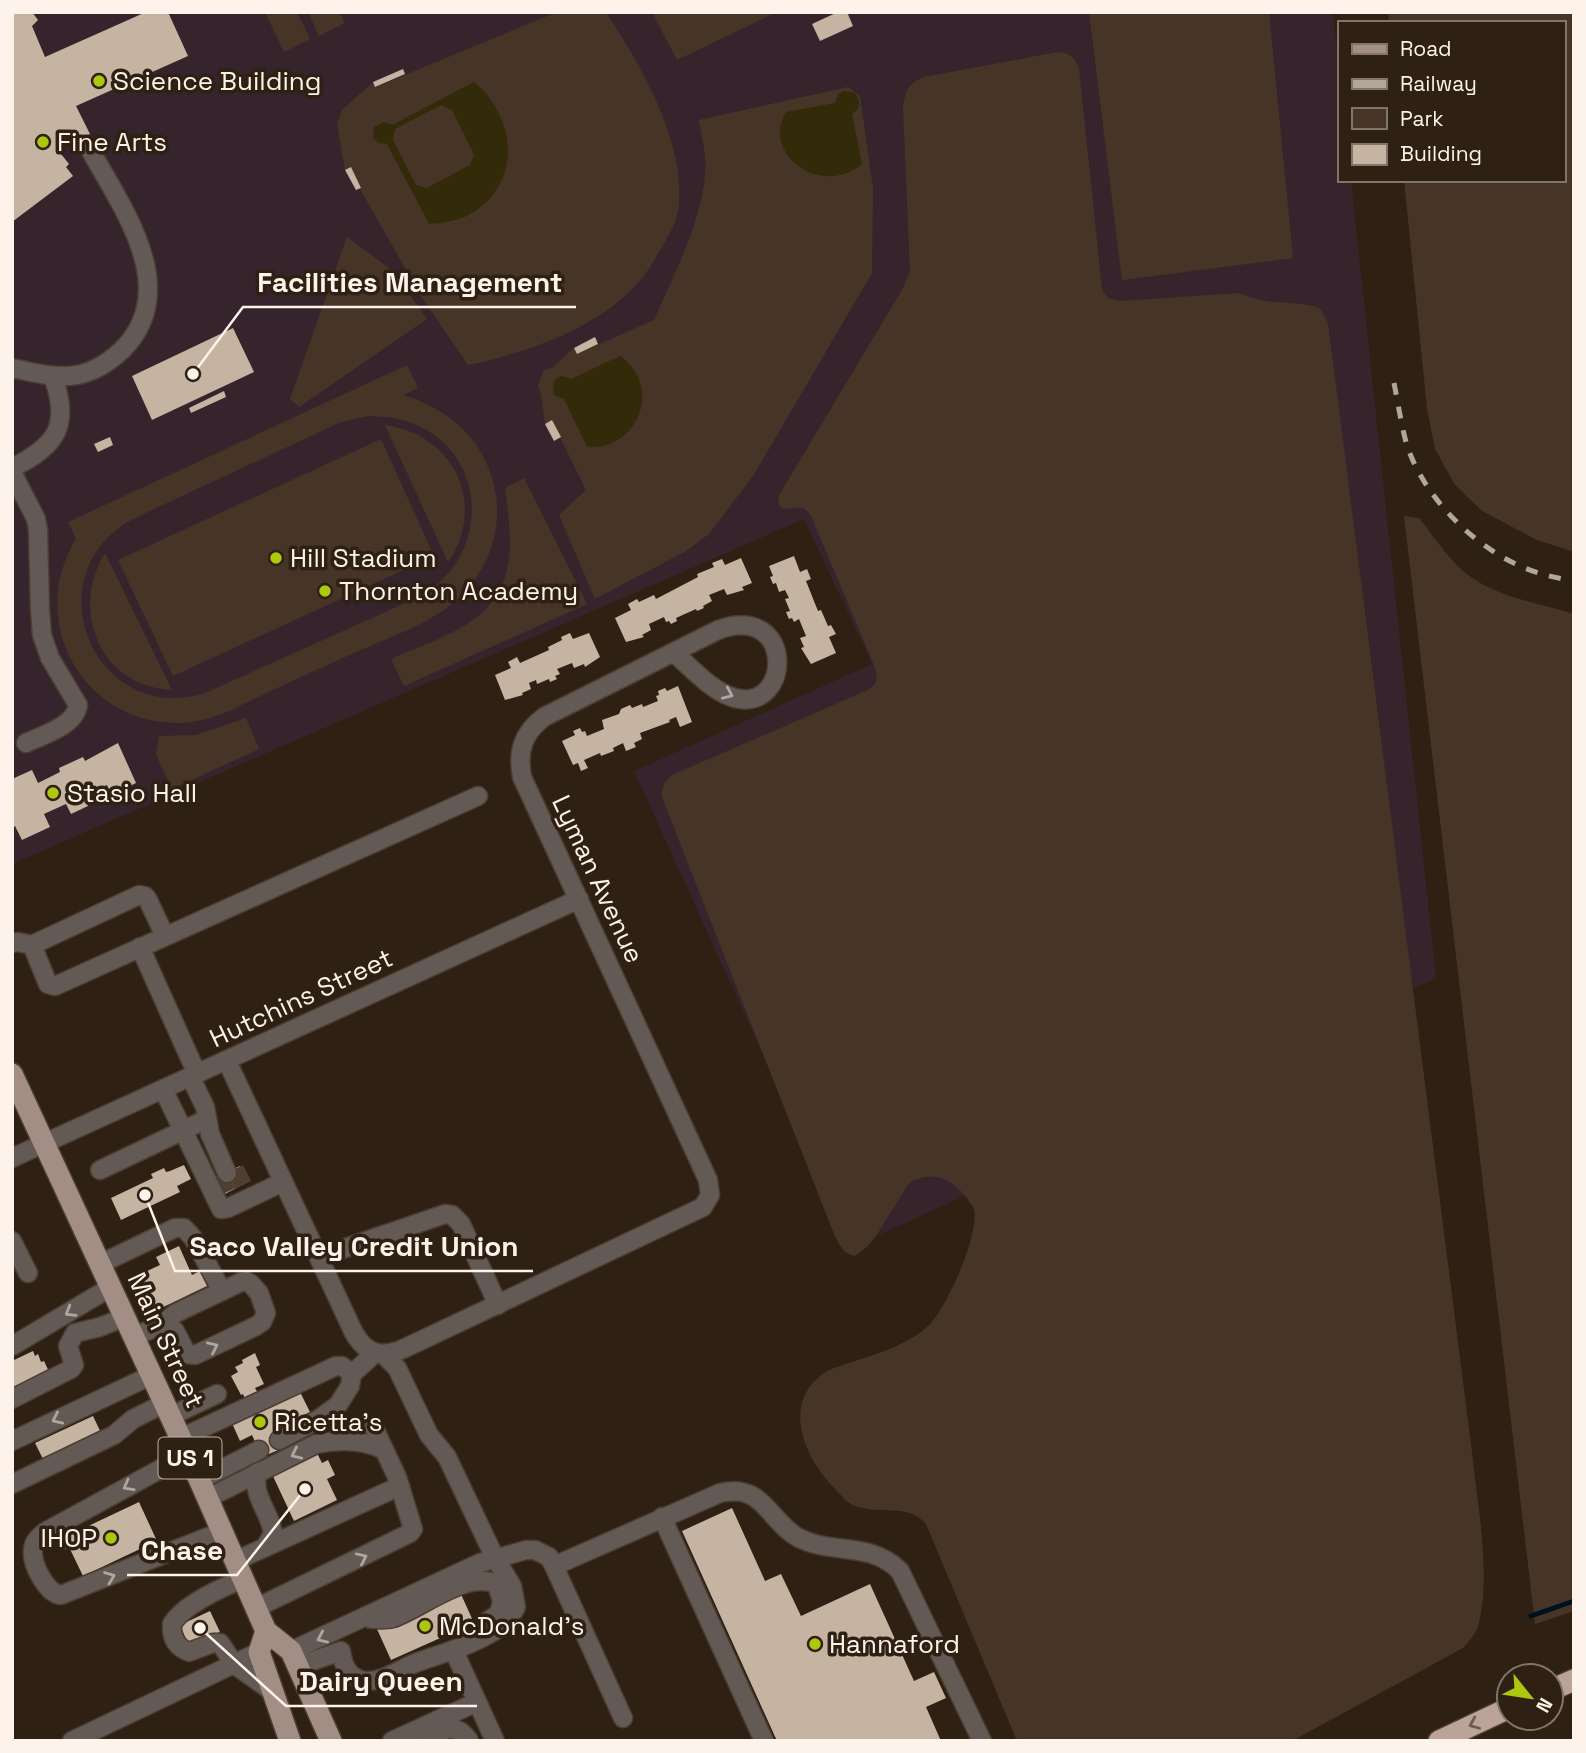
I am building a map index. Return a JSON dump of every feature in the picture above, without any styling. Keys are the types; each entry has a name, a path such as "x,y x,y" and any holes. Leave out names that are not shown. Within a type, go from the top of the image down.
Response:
{"highway":[{"path":"1439,1741 1495,1715"}],"main road":[{"name":"Main Street","path":"12,1074 185,1446 266,1631 295,1659 331,1741"},
{"path":"266,1631 259,1652 290,1741"}],"street":[{"path":"12,368 53,377 79,376 104,365 117,354 138,328 147,308 149,279 140,246 88,146"},
{"path":"26,743 64,725 75,714 78,705 45,645 40,610 36,519 12,470 44,449 56,432 62,414 53,377"},
{"name":"Lyman Avenue","path":"498,1305 691,1215 709,1199 710,1190 705,1172 522,777 520,759 523,742 531,728 544,717 726,627 753,627 761,630 771,640 778,669 771,686 763,694 739,699 718,689 674,653"},
{"path":"32,945 51,986 478,796"},
{"path":"12,943 32,945 139,895 148,900 165,936"},
{"name":"Hutchins Street","path":"12,1158 579,899"},
{"path":"140,947 205,1107 207,1149 234,1188"},
{"path":"227,1061 359,1342 397,1368 429,1435 447,1457 495,1558 512,1586 516,1608 504,1624 454,1651 417,1662 374,1681 363,1681 354,1677 347,1670 341,1651 295,1659"},
{"path":"163,1089 219,1206 223,1209 234,1188"},
{"path":"100,1170 183,1131 208,1127"},
{"path":"234,1188 283,1182"},
{"path":"279,1440 319,1419 338,1405 350,1386 352,1374 379,1354 403,1349 498,1305 461,1224 452,1215 445,1214 319,1257"},
{"path":"100,1264 175,1228 184,1228 193,1238 222,1291"},
{"path":"12,1241 28,1273"},
{"path":"134,1337 162,1324 176,1313 241,1282 251,1284 265,1306 266,1313 262,1322 190,1355 175,1331 162,1324"},
{"path":"12,1346 111,1287"},
{"path":"12,1399 71,1369 74,1365 68,1346 75,1333 124,1317"},
{"path":"223,1531 61,1595 50,1591 33,1559 36,1541 45,1532 185,1446 336,1366 342,1366 352,1374"},
{"path":"12,1441 152,1375"},
{"path":"12,1484 114,1434 133,1419 217,1394"},
{"path":"256,1608 403,1538 413,1529 400,1486 374,1428"},
{"path":"204,1489 258,1472 303,1450 330,1441 358,1441 384,1450"},
{"path":"204,1489 259,1450"},
{"path":"258,1472 255,1487 273,1528 273,1534 265,1547 222,1587 176,1617 172,1628 174,1640 188,1652 220,1643 235,1665 273,1692"},
{"path":"265,1547 400,1486"},
{"path":"554,1566 720,1493 742,1491 760,1500 791,1533 811,1544 865,1552 892,1563 903,1577 982,1741"},
{"path":"662,1517 764,1741"},
{"path":"295,1659 364,1618 480,1563 534,1550 549,1557 554,1566 622,1718"},
{"path":"364,1618 395,1617 470,1582 486,1580 497,1585 502,1601 499,1614 448,1640 417,1662"},
{"path":"454,1651 495,1741"},
{"path":"72,1741 259,1652"},
{"path":"392,1741 477,1702"},
{"path":"417,1741 455,1728 463,1732 469,1741"}],"shaded area":[{"name":"Thornton Academy","path":"12,12 1333,12 1338,60 1338,182 1351,182 1436,978 851,1248 634,771 872,664 804,519 12,864"}],"green space":[{"path":"265,12 297,12 310,39 284,52"},
{"path":"308,12 339,12 345,23 319,36"},
{"path":"557,12 606,12 632,55 667,128 679,179 677,215 668,237 645,275 602,314 537,346 468,365 421,296 360,189 351,167 345,170 337,124 342,110 373,82 376,87"},
{"path":"652,12 777,12 677,60"},
{"path":"1089,12 1269,12 1293,258 1122,280"},
{"path":"1388,12 1574,12 1574,552 1537,540 1482,511 1455,485 1435,449 1427,409 1404,182 1565,182 1565,21 1389,21"},
{"path":"1058,52 1072,56 1079,69 1102,289 1107,297 1121,301 1239,293 1271,302 1320,308 1328,323 1472,1452 1482,1540 1484,1586 1478,1626 1463,1648 1292,1741 1017,1741 926,1524 902,1511 852,1505 824,1476 806,1445 801,1428 800,1412 804,1396 814,1382 829,1370 893,1348 927,1327 943,1305 960,1271 972,1235 974,1209 956,1187 942,1178 918,1179 909,1183 867,1247 855,1256 842,1248 834,1234 661,795 665,782 672,775 868,690 875,683 874,665 809,512 796,508 783,509 779,505 778,497 902,290 910,272 903,107 909,88 924,77"},
{"path":"848,87 860,96 873,188 872,273 753,476 709,534 686,551 595,599 559,515 586,490 552,421 545,424 538,386 544,370 552,368 574,348 577,354 654,320 693,230 703,192 705,160 699,120"},
{"path":"347,237 393,271 427,319 299,407 290,399"},
{"path":"407,365 418,388 403,395 446,415 479,448 492,478 497,516 489,553 481,570 470,586 441,612 410,629 229,711 182,723 147,719 117,707 92,688 73,663 61,634 57,603 62,571 76,539 68,522","holes":["368,416 404,420 425,429 446,445 461,466 470,489 472,513 468,537 458,560 442,580 421,596 203,694 163,697 130,687 105,665 88,637 82,604 87,571 105,541 137,517 341,422"]},
{"path":"385,425 409,431 429,442 445,457 457,475 464,496 465,517 460,540 448,562"},
{"name":"Hill Stadium","path":"381,439 434,556 173,676 118,560"},
{"path":"524,478 587,604 404,686 391,659 455,631 473,620 488,607 500,590 507,569 510,543 505,488"},
{"path":"1404,516 1419,518 1458,566 1485,586 1574,614 1574,1611 1535,1624"},
{"path":"105,553 172,690 147,686 127,675 110,661 98,642 92,621 90,598 95,575"},
{"path":"246,718 259,749 172,789 156,755 159,736 196,735"}],"sand":[{"path":"474,82 489,97 506,133 508,152 498,188 485,203 467,216 429,224 387,144 379,143 373,138 374,127 384,122 392,125","holes":["441,105 452,110 474,155 470,165 427,188 416,185 393,140 395,129"]},
{"path":"844,91 855,93 859,101 858,109 852,114 862,164 845,173 828,176 812,173 798,166 788,155 781,142 780,127 786,112 835,103 838,94"},
{"path":"620,356 633,369 641,383 639,414 631,428 620,439 605,445 587,447 564,399 554,395 553,383 559,377 571,379"}],"building":[{"path":"12,12 32,12 38,20 32,26 45,57 146,12 168,12 188,56 76,106 90,134 57,149 69,164 66,167 73,176 12,222"},
{"path":"838,12 847,12 853,26 820,41 812,24"},
{"path":"403,69 405,74 375,87 373,82"},
{"path":"351,167 361,188 356,190 345,170"},
{"path":"233,328 254,372 152,420 132,376"},
{"path":"595,337 598,344 577,354 574,348"},
{"path":"224,391 226,397 191,413 189,408"},
{"path":"552,420 561,437 554,441 545,424"},
{"path":"110,437 113,445 98,452 94,444"},
{"path":"794,556 800,572 807,569 811,579 806,581 818,611 821,610 828,626 831,625 836,634 829,637 836,653 811,664 801,648 804,647 800,638 806,636 799,619 794,622 792,618 789,619 786,612 790,611 785,599 789,598 785,590 779,592 770,577 773,576 769,566"},
{"path":"741,558 752,583 742,587 744,590 727,595 724,589 709,595 712,601 703,606 704,608 676,618 677,621 671,624 666,622 664,617 649,624 651,630 642,635 644,637 626,642 615,618 631,610 628,604 654,595 656,599 714,567 712,563 722,559 725,565"},
{"path":"570,633 573,639 589,633 600,657 585,667 584,664 574,668 572,663 557,669 560,674 555,676 557,679 537,684 536,680 529,683 531,689 522,693 523,695 505,700 495,675 511,668 508,662 517,657 520,663 549,650 548,647"},
{"path":"678,686 692,722 680,727 676,717 669,720 670,722 640,733 642,739 634,743 636,747 626,751 623,743 613,748 614,751 601,756 600,753 584,760 588,768 581,771 578,763 573,765 562,741 575,735 573,731 580,728 587,736 604,729 602,720 619,714 621,709 630,705 632,708 642,704 643,707 658,701 658,691 665,688 667,691"},
{"name":"Stasio Hall","path":"118,743 136,783 111,795 107,785 94,791 95,795 88,798 84,796 88,806 71,814 66,804 44,814 50,827 22,840 15,826 12,828 12,779 32,770 38,783 60,772 59,768 83,757 85,761"},
{"path":"184,1165 191,1179 177,1186 180,1192 121,1220 111,1198 153,1178 151,1174 164,1168 166,1172"},
{"path":"240,1166 248,1182 219,1197 211,1180"},
{"path":"179,1246 192,1275 200,1271 207,1286 151,1313 134,1277 160,1265 156,1257"},
{"path":"33,1351 35,1356 38,1354 41,1362 44,1361 51,1376 12,1394 12,1361"},
{"path":"255,1353 260,1365 256,1367 264,1384 255,1388 258,1393 245,1399 231,1376 238,1372 235,1367 243,1363 242,1360"},
{"name":"Ricetta's","path":"298,1388 310,1412 286,1424 289,1429 283,1448 262,1457 252,1435 240,1441 231,1421"},
{"path":"93,1416 103,1437 46,1465 35,1443"},
{"path":"316,1451 322,1463 328,1460 335,1475 327,1479 337,1500 294,1521 271,1472"},
{"name":"IHOP","path":"139,1502 157,1541 83,1576 69,1547 63,1550 59,1543 66,1540 65,1537"},
{"name":"Hannaford","path":"732,1508 765,1581 781,1574 801,1616 870,1584 914,1681 934,1672 946,1698 926,1707 941,1741 777,1741 682,1531"},
{"name":"McDonald's","path":"460,1592 474,1623 391,1660 377,1629"},
{"path":"210,1611 220,1632 189,1646 180,1625"}],"waterway":[{"path":"1531,1616 1574,1601"}],"tunnel":[{"path":"235,1169 243,1185"},
{"path":"219,1176 227,1193"}],"railway":[{"path":"1394,383 1406,442 1414,464 1441,505 1459,524 1499,555 1542,574 1574,581"}],"place":[{"name":"Science Building","path":"99,81"},
{"name":"Fine Arts","path":"43,142"},
{"name":"Facilities Management","path":"193,374"},
{"name":"Hill Stadium","path":"276,558"},
{"name":"Thornton Academy","path":"325,591"},
{"name":"Stasio Hall","path":"53,793"},
{"name":"Saco Valley Credit Union","path":"145,1195"},
{"name":"Ricetta's","path":"260,1422"},
{"name":"Chase","path":"305,1489"},
{"name":"IHOP","path":"111,1538"},
{"name":"McDonald's","path":"425,1626"},
{"name":"Dairy Queen","path":"200,1628"},
{"name":"Hannaford","path":"815,1644"}]}
